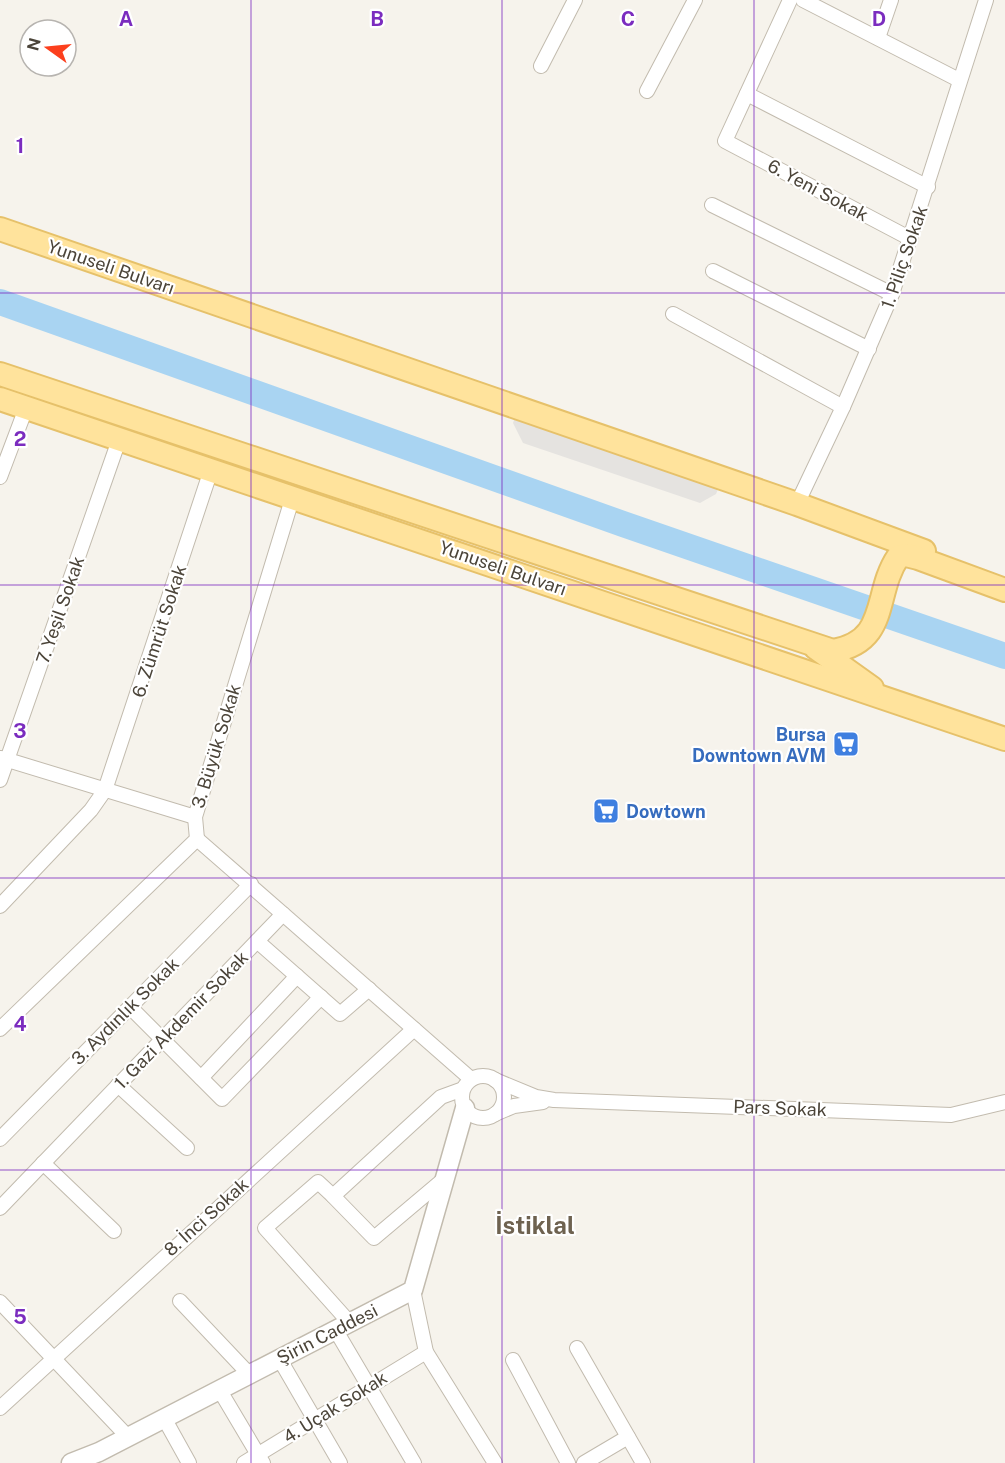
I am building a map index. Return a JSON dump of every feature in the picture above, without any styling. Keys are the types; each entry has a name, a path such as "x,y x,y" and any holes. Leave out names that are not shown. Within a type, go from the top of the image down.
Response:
{"main road":[{"name":"Yunuseli Bulvarı","path":"0,229 835,517 1005,579"},
{"name":"Yunuseli Bulvarı","path":"0,374 815,647"},
{"name":"Yunuseli Bulvarı","path":"0,399 293,496 1005,739"},
{"path":"815,647 833,651 848,648 870,633 898,557 906,555 1005,590"},
{"path":"815,647 863,683 900,705"}],"street":[{"path":"541,66 575,0"},
{"path":"647,91 695,0"},
{"path":"790,0 747,93 928,186"},
{"path":"803,0 959,80"},
{"path":"878,38 891,0"},
{"name":"1. Piliç Sokak","path":"797,504 843,407 892,294 986,0"},
{"name":"6. Yeni Sokak","path":"747,93 725,141 911,239"},
{"path":"712,205 892,294"},
{"path":"712,271 869,349"},
{"path":"673,314 843,407"},
{"path":"0,477 26,408"},
{"name":"7. Yeşil Sokak","path":"0,780 4,759 119,440"},
{"name":"6. Zümrüt Sokak","path":"0,906 91,810 105,790 211,470"},
{"name":"3. Büyük Sokak","path":"197,839 195,816 293,496"},
{"path":"4,759 195,816"},
{"path":"0,1029 197,839 251,884 414,1029 467,1084 465,1108 413,1290 426,1352 495,1463"},
{"name":"3. Aydınlık Sokak","path":"0,1138 251,884"},
{"name":"1. Gazi Akdemir Sokak","path":"0,1208 283,914"},
{"path":"257,941 340,1014 369,989"},
{"path":"201,1078 297,976"},
{"path":"130,1007 222,1099 321,997"},
{"name":"8. İnci Sokak","path":"0,1408 53,1357 414,1029"},
{"path":"333,1196 441,1097 483,1076 536,1097 554,1100"},
{"path":"494,1115 504,1098 500,1085 495,1080"},
{"path":"118,1086 187,1148"},
{"path":"465,1108 469,1113 481,1118 514,1106 554,1100"},
{"name":"Pars Sokak","path":"554,1100 951,1115 1005,1102"},
{"path":"43,1163 114,1231"},
{"path":"414,1463 368,1385 342,1326 265,1228 318,1182 374,1238 444,1179"},
{"name":"Şirin Caddesi","path":"71,1463 102,1457 128,1437 413,1290"},
{"path":"180,1301 249,1374"},
{"path":"0,1302 128,1437"},
{"path":"577,1348 643,1463"},
{"name":"4. Uçak Sokak","path":"244,1463 260,1459 314,1419 426,1352"},
{"path":"279,1358 340,1463"},
{"path":"513,1360 568,1463"},
{"path":"219,1389 260,1459"},
{"path":"164,1418 189,1463"},
{"path":"584,1463 628,1437"}],"shaded area":[{"path":"515,417 718,489 716,494 700,503 523,443 513,423"}],"waterway":[{"path":"0,302 623,524 1005,656"}],"place":[{"name":"Bursa Downtown AVM","path":"846,744"},
{"name":"Dowtown","path":"606,811"}],"district":[{"name":"İstiklal","path":"535,1225"}]}
